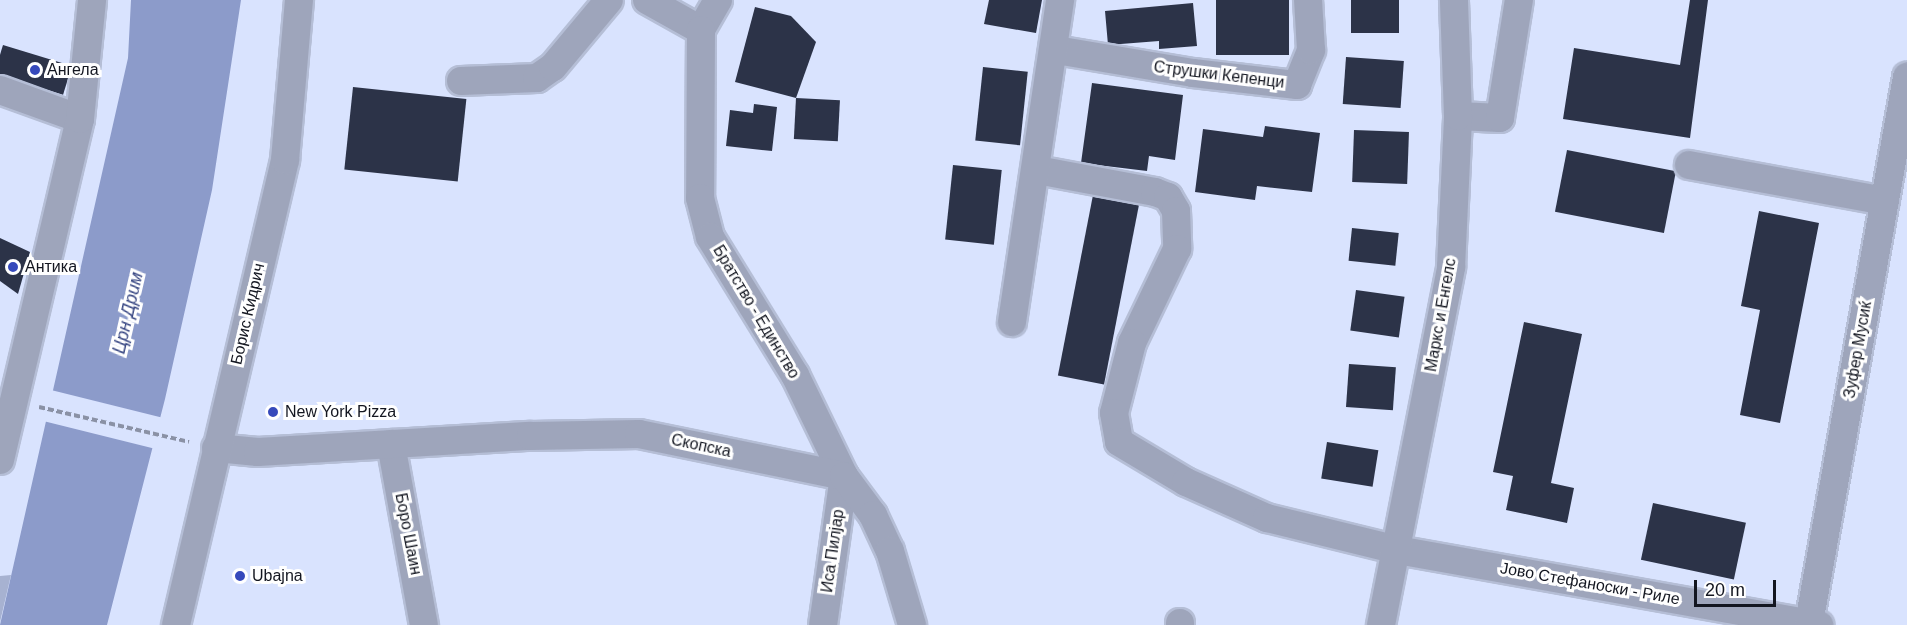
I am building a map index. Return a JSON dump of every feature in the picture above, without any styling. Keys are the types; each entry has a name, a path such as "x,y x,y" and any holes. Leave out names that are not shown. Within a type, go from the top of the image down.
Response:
{"street":[{"path":"0,460 9,384 80,119 92,0"},
{"name":"Борис Кидрич","path":"176,625 285,160 299,0"},
{"path":"461,81 537,78 553,68 609,0"},
{"path":"646,0 701,30"},
{"name":"Братство - Единство","path":"718,0 701,30 700,187 710,237 795,375 844,476"},
{"path":"1012,322 1056,50 1060,0"},
{"name":"Струшки Кепенци","path":"1056,50 1193,73 1297,85 1311,50 1308,0"},
{"name":"Маркс и Енгелс","path":"1381,625 1451,267 1458,116 1454,0"},
{"path":"1458,116 1500,118 1519,0"},
{"name":"Зуфер Мусиќ","path":"1814,624 1907,77"},
{"path":"0,90 80,119"},
{"path":"1689,165 1885,201"},
{"path":"1037,170 1155,192 1168,197 1176,211 1177,249 1131,343 1116,393 1114,413 1119,442 1186,482 1267,518 1397,550"},
{"name":"Скопска","path":"216,448 258,452 639,434 844,476"},
{"name":"Боро Шаин","path":"390,444 424,625"},
{"path":"844,476 873,515 891,551 912,625"},
{"name":"Иса Пилјар","path":"823,625 844,476"},
{"name":"Јово Стефаноски - Риле","path":"1397,550 1814,624"}],"path":[{"path":"9,384 216,448"}],"shaded area":[{"path":"11,575 0,622 0,576"}],"water":[{"name":"Црн Дрим","path":"131,0 241,0 212,190 165,399 107,625 0,625 128,58"}],"pier":[{"path":"51,390 163,418 155,449 43,421"}],"building":[{"path":"989,0 1042,0 1036,33 984,24"},
{"path":"1216,0 1289,0 1289,55 1216,55"},
{"path":"1351,0 1399,0 1399,33 1351,33"},
{"path":"1690,0 1708,0 1690,138 1563,119 1574,48 1680,65"},
{"path":"1193,3 1197,46 1159,49 1159,41 1108,45 1105,11"},
{"path":"755,7 791,16 816,42 796,98 735,82"},
{"name":"Ангела","path":"3,45 72,66 63,95 0,75 0,55"},
{"path":"1346,57 1404,61 1401,108 1343,104"},
{"path":"983,67 1028,72 1020,145 975,141"},
{"path":"1092,83 1183,95 1175,160 1149,156 1147,171 1081,163"},
{"path":"353,87 466,99 458,181 344,170"},
{"path":"796,98 840,100 838,141 794,139"},
{"path":"754,104 777,107 772,151 726,146 730,110 753,113"},
{"path":"1265,126 1320,133 1312,192 1257,186 1255,200 1195,192 1203,129 1263,137"},
{"path":"1354,130 1409,132 1407,184 1352,182"},
{"path":"1567,150 1676,171 1664,233 1555,212"},
{"path":"953,165 1002,170 994,245 945,240"},
{"path":"1093,195 1139,204 1104,385 1058,376"},
{"path":"1759,211 1819,223 1780,423 1740,415 1760,310 1741,306"},
{"path":"1352,228 1399,233 1395,266 1349,261"},
{"name":"Aнтика","path":"0,238 30,252 18,294 0,281"},
{"path":"1356,290 1405,297 1399,337 1350,331"},
{"path":"1524,322 1582,334 1551,483 1574,488 1567,523 1506,510 1513,476 1493,472"},
{"path":"1349,364 1396,367 1393,410 1346,407"},
{"path":"1327,442 1378,450 1373,487 1321,479"},
{"path":"1653,503 1746,523 1734,579 1641,560"}],"place":[{"name":"Ангела","path":"35,70"},
{"name":"Aнтика","path":"13,267"},
{"name":"New York Pizza","path":"273,412"},
{"name":"Ubajna","path":"240,576"}]}
